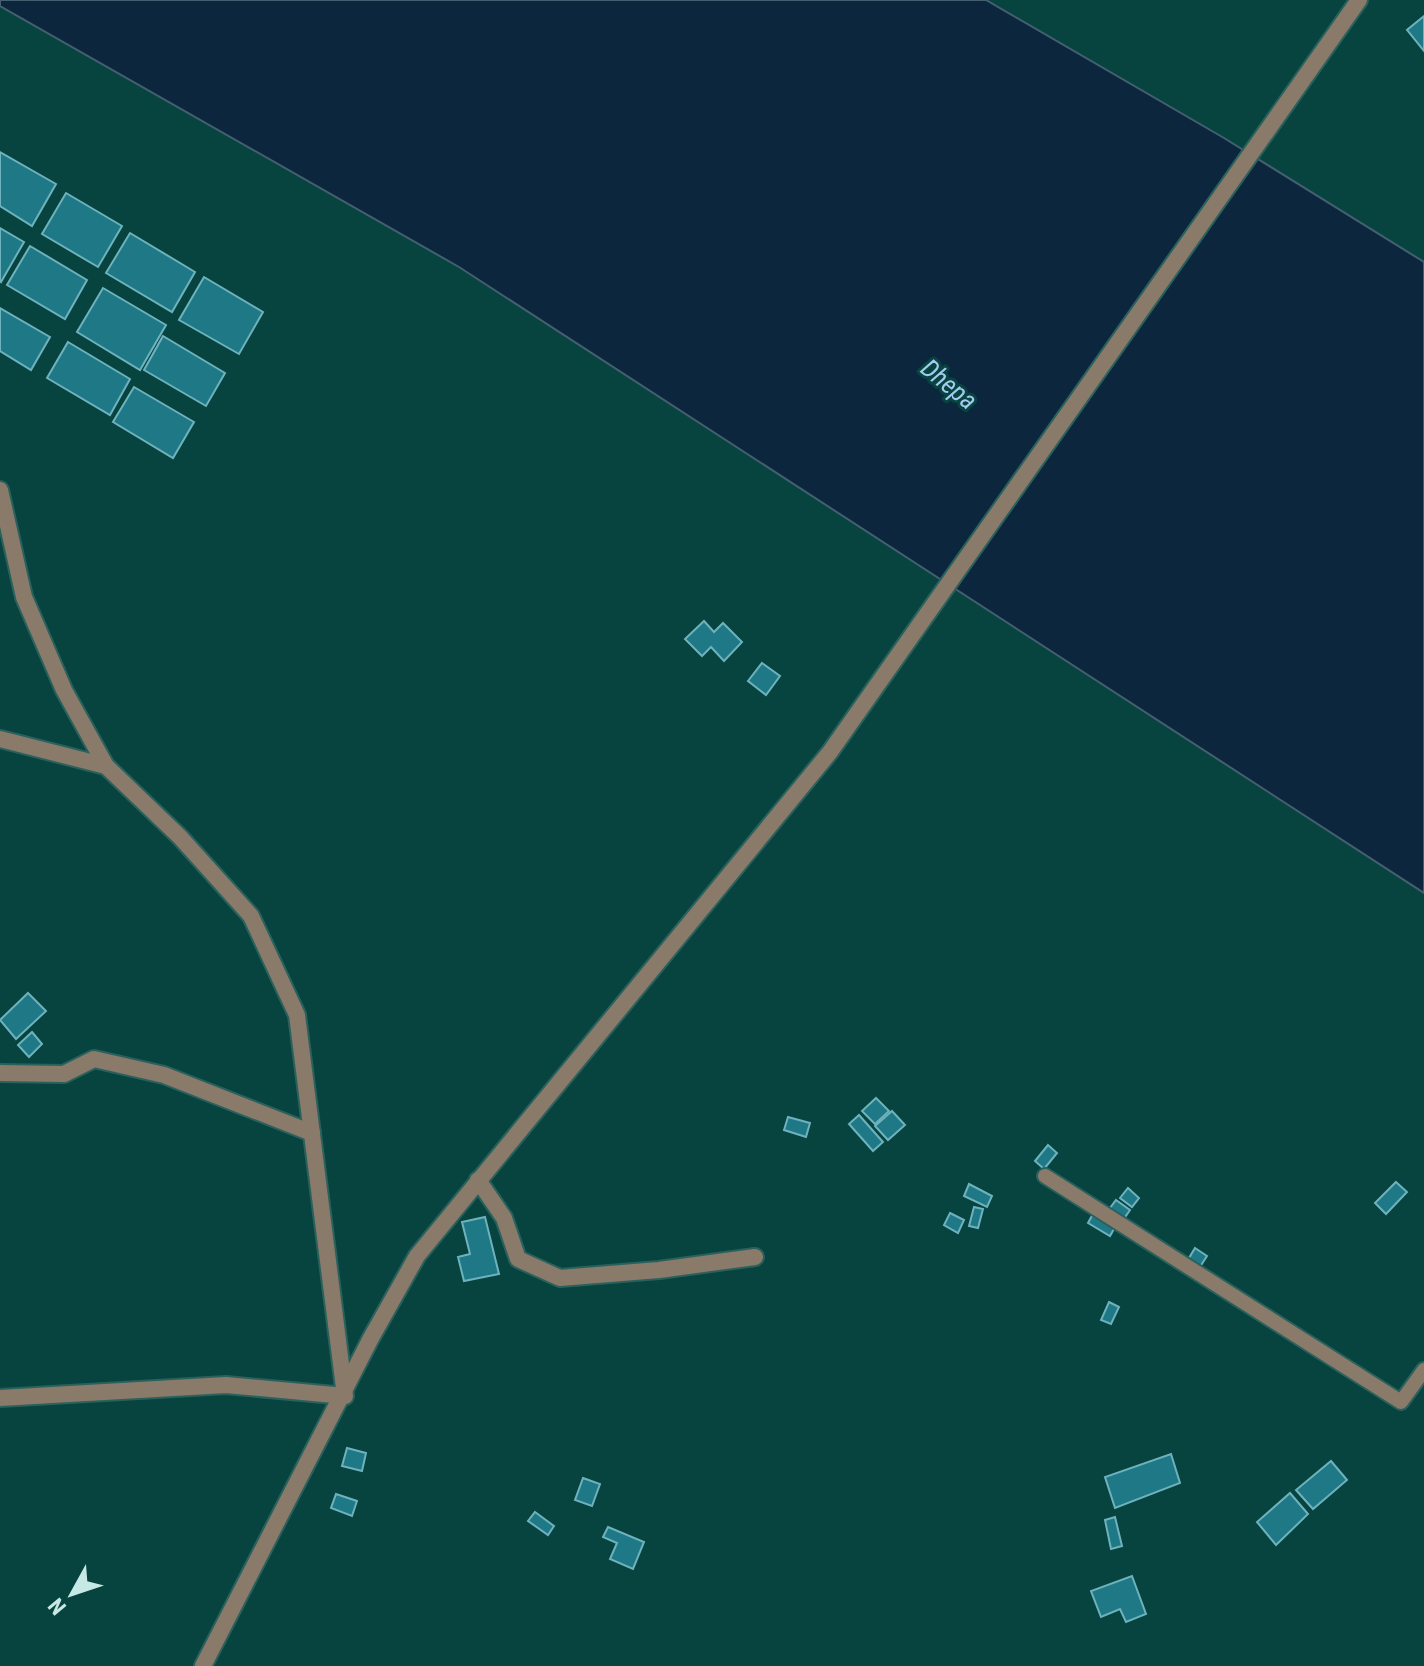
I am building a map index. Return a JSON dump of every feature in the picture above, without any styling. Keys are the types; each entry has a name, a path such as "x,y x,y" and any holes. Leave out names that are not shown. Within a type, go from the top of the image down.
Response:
{"street":[{"path":"203,1666 345,1396 371,1338 417,1256 830,752 1359,0"},
{"path":"0,490 24,597 64,690 106,766 180,837 251,916 297,1015 345,1396"},
{"path":"0,739 106,766"},
{"path":"0,1073 64,1074 94,1059 164,1075 312,1133"},
{"path":"478,1180 504,1218 518,1259 560,1278 659,1270 755,1257"},
{"path":"0,1398 226,1385 345,1396"}],"lane":[{"path":"1045,1176 1401,1402 1424,1370"}],"water":[{"name":"Dhepa","path":"0,0 986,0 1224,138 1424,262 1424,893 459,267 0,6"}],"building":[{"path":"1424,16 1424,51 1407,30"},
{"path":"0,152 56,184 32,226 0,206"},
{"path":"66,193 122,226 98,267 42,234"},
{"path":"0,228 24,242 1,282 0,281"},
{"path":"130,233 195,272 172,312 106,273"},
{"path":"30,246 87,280 65,319 7,285"},
{"path":"204,277 263,312 239,354 179,320"},
{"path":"103,288 166,325 140,370 77,332"},
{"path":"0,308 50,337 31,370 0,351"},
{"path":"163,336 225,373 206,406 144,370"},
{"path":"68,342 130,379 110,415 47,378"},
{"path":"134,387 194,422 173,458 113,422"},
{"path":"704,621 714,632 723,623 742,642 724,661 711,647 702,656 685,639"},
{"path":"762,663 780,676 766,695 748,681"},
{"path":"28,993 46,1011 16,1039 0,1020"},
{"path":"32,1032 42,1044 29,1057 18,1045"},
{"path":"876,1098 889,1111 875,1124 862,1111"},
{"path":"892,1111 905,1125 888,1140 875,1126"},
{"path":"859,1115 883,1142 873,1151 849,1124"},
{"path":"788,1117 810,1123 806,1137 784,1130"},
{"path":"1048,1145 1057,1153 1044,1169 1035,1161"},
{"path":"1396,1182 1407,1192 1386,1214 1375,1203"},
{"path":"969,1184 992,1196 987,1207 964,1196"},
{"path":"1128,1188 1139,1198 1132,1207 1120,1198"},
{"path":"1116,1200 1130,1210 1121,1223 1107,1212"},
{"path":"974,1207 983,1209 978,1228 969,1226"},
{"path":"950,1213 964,1220 958,1233 944,1225"},
{"path":"1093,1214 1115,1227 1110,1236 1088,1223"},
{"path":"485,1217 499,1274 464,1281 458,1257 470,1254 462,1222"},
{"path":"1195,1248 1207,1256 1198,1270 1186,1263"},
{"path":"1109,1302 1119,1307 1111,1324 1101,1320"},
{"path":"347,1448 366,1453 362,1471 342,1466"},
{"path":"1171,1454 1180,1483 1115,1508 1105,1477"},
{"path":"1331,1461 1347,1480 1313,1509 1296,1490"},
{"path":"583,1478 600,1484 592,1506 575,1500"},
{"path":"1290,1493 1308,1514 1276,1545 1257,1522"},
{"path":"336,1494 357,1501 352,1516 331,1508"},
{"path":"535,1512 554,1526 548,1535 528,1521"},
{"path":"1115,1517 1122,1546 1111,1549 1105,1520"},
{"path":"608,1527 644,1542 633,1569 610,1559 617,1543 603,1537"},
{"path":"1132,1576 1146,1614 1126,1622 1120,1609 1101,1617 1091,1591"}]}
